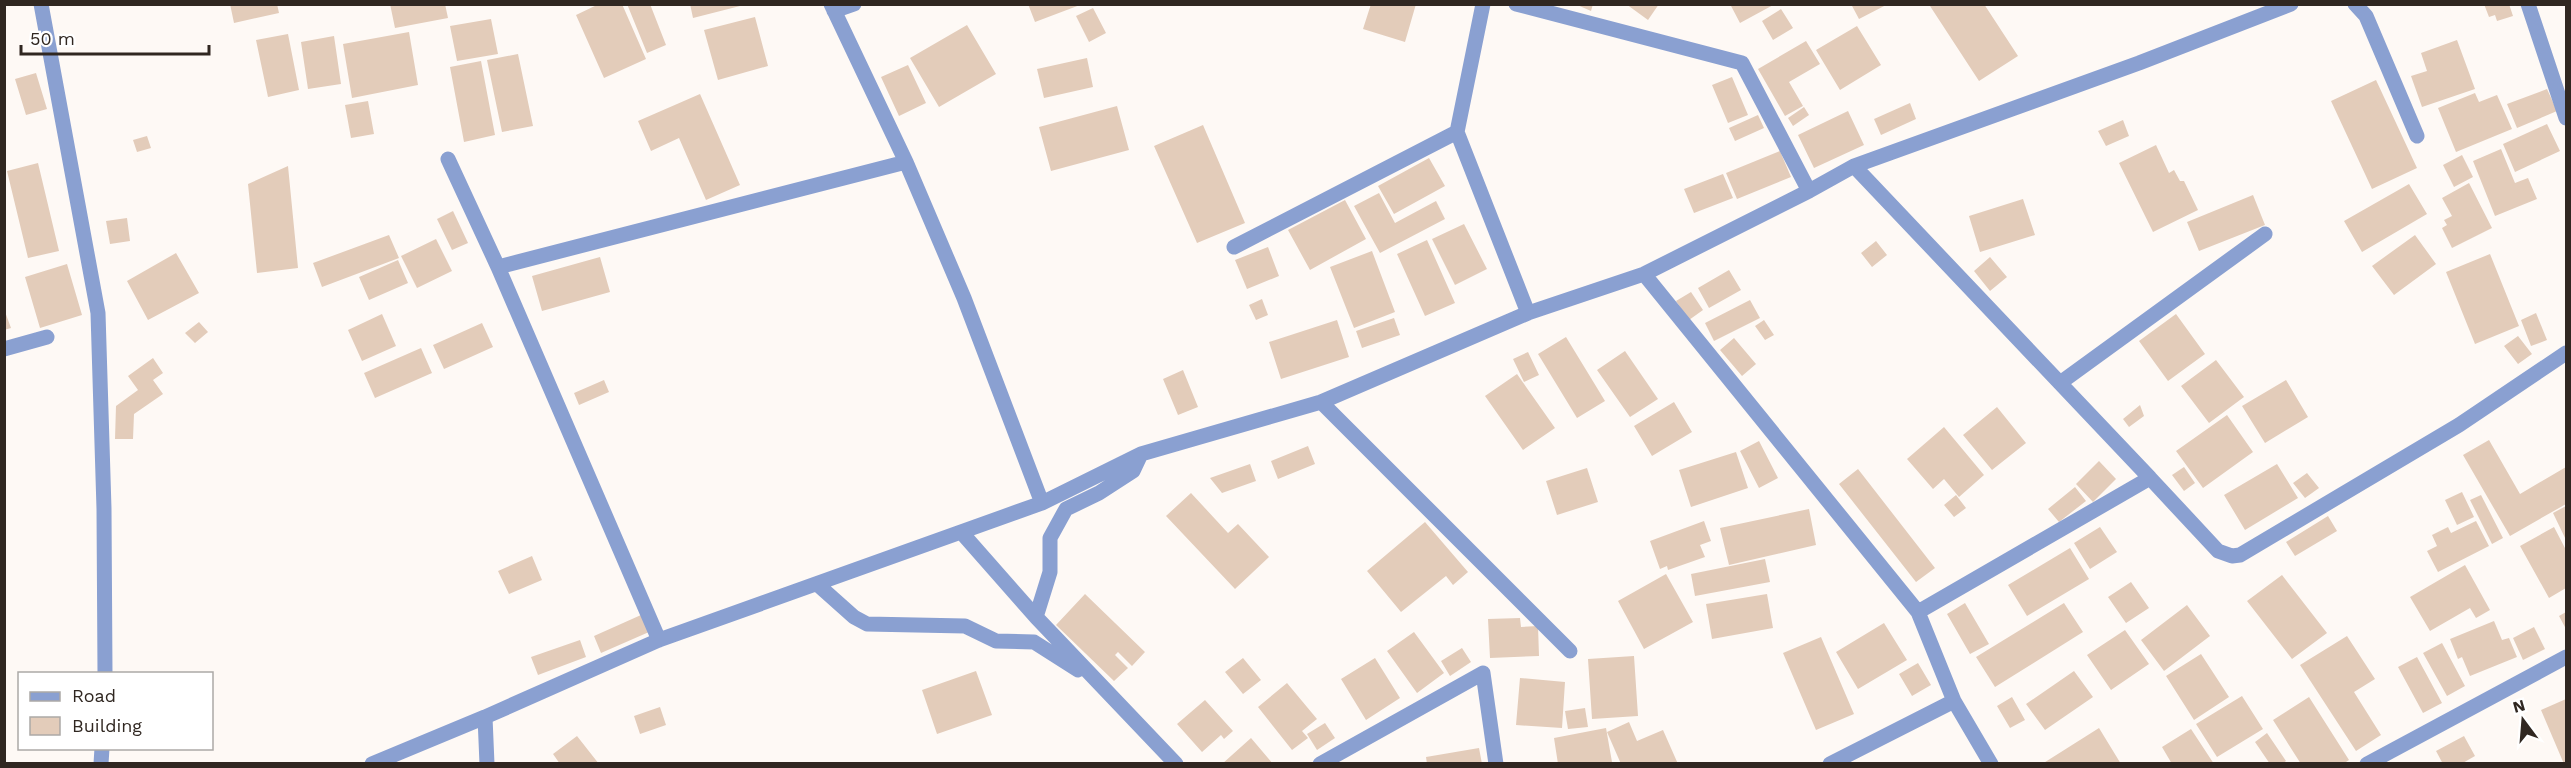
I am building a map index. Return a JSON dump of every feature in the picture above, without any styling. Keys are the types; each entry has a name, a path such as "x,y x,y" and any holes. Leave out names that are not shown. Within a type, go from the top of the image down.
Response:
{"street":[{"path":"41,4 99,313 105,672"},
{"path":"854,4 833,8 906,162 964,298 1042,503"},
{"path":"1483,4 1457,132 1528,313"},
{"path":"1516,4 1742,63 1809,191"},
{"path":"372,764 659,640 1042,503 1141,454 1322,402 1528,313 1644,274 1854,166 2139,63 2291,4"},
{"path":"2355,4 2366,16 2417,136"},
{"path":"2528,4 2566,117"},
{"path":"1234,247 1457,132"},
{"path":"448,159 498,267 659,640"},
{"path":"498,267 906,162"},
{"path":"1854,166 2218,551 2232,556 2240,555 2459,425 2566,353"},
{"path":"2060,383 2265,234"},
{"path":"1644,274 1918,612 1954,701 1991,764"},
{"path":"4,349 47,337"},
{"path":"1322,402 1570,651"},
{"path":"1036,617 1050,572 1050,538 1066,509 1099,493 1133,471 1141,454"},
{"path":"1918,612 2150,478"},
{"path":"962,532 1036,617 1176,764"},
{"path":"817,584 854,617 867,624 965,626 996,641 1035,642 1100,684"},
{"path":"2367,764 2566,657"},
{"path":"1320,764 1483,673 1496,764"},
{"path":"1830,764 1954,701"},
{"path":"485,717 487,764"}],"building":[{"path":"230,4 277,4 279,13 234,23"},
{"path":"390,4 445,4 448,18 395,28"},
{"path":"599,4 622,4 646,59 604,78 576,15"},
{"path":"627,4 650,4 666,45 647,53"},
{"path":"690,4 744,4 744,5 693,18"},
{"path":"1028,4 1080,4 1080,5 1035,22"},
{"path":"1371,4 1416,4 1405,42 1363,29"},
{"path":"1575,4 1593,4 1591,11"},
{"path":"1626,4 1659,4 1648,20"},
{"path":"1730,4 1775,4 1740,23"},
{"path":"1851,4 1888,4 1859,19"},
{"path":"1932,4 1984,4 2018,56 1979,81 1930,6"},
{"path":"2484,4 2509,4 2513,16 2497,21 2495,15 2489,17"},
{"path":"1093,8 1106,33 1089,42 1076,16"},
{"path":"1781,9 1793,28 1773,40 1762,21"},
{"path":"755,17 768,66 718,80 704,30"},
{"path":"491,19 498,54 457,61 450,26"},
{"path":"967,25 996,74 939,107 910,58"},
{"path":"1857,26 1881,65 1840,90 1816,50"},
{"path":"409,32 418,85 352,98 343,44"},
{"path":"288,34 299,90 268,97 256,40"},
{"path":"334,36 341,84 308,89 301,42"},
{"path":"2457,40 2475,89 2422,107 2411,76 2427,71 2421,53"},
{"path":"1806,41 1820,64 1789,82 1803,106 1785,116 1758,69"},
{"path":"518,54 533,126 502,132 487,60"},
{"path":"1087,58 1093,87 1044,98 1037,69"},
{"path":"481,61 495,135 464,142 450,67"},
{"path":"908,65 926,103 899,116 881,77"},
{"path":"36,73 47,109 26,115 15,79"},
{"path":"1732,77 1748,115 1728,123 1712,85"},
{"path":"2376,80 2417,168 2372,189 2331,101"},
{"path":"2547,89 2557,111 2517,128 2507,104"},
{"path":"2475,93 2479,102 2497,95 2512,129 2456,152 2438,108"},
{"path":"700,94 740,185 706,200 679,138 651,151 638,121"},
{"path":"368,101 374,134 351,138 345,105"},
{"path":"1910,103 1916,119 1881,135 1874,119"},
{"path":"1117,106 1129,150 1051,171 1039,127"},
{"path":"1804,107 1809,115 1793,126 1788,118"},
{"path":"1848,111 1864,145 1814,168 1798,135"},
{"path":"1758,115 1764,128 1735,141 1729,128"},
{"path":"2123,120 2129,136 2106,146 2098,131"},
{"path":"2547,124 2560,151 2515,172 2503,144"},
{"path":"1203,125 1245,223 1197,243 1154,146"},
{"path":"147,136 151,148 137,152 133,140"},
{"path":"2156,145 2169,173 2174,170 2180,181 2184,181 2198,210 2153,232 2119,163"},
{"path":"2501,149 2515,183 2528,178 2537,199 2495,216 2473,161"},
{"path":"1780,151 1791,177 1737,199 1726,173"},
{"path":"2462,155 2473,177 2454,187 2443,165"},
{"path":"1429,158 1445,186 1394,214 1378,186"},
{"path":"38,163 59,251 28,258 7,171"},
{"path":"288,166 298,268 257,273 248,184"},
{"path":"1723,174 1733,198 1694,213 1684,189"},
{"path":"2469,183 2492,228 2452,248 2442,228 2447,225 2444,220 2452,216 2442,198"},
{"path":"2409,184 2427,214 2362,252 2344,221"},
{"path":"1379,193 1395,223 1436,201 1445,219 1380,253 1354,206"},
{"path":"2253,195 2265,225 2199,251 2187,222"},
{"path":"2023,199 2035,235 1980,252 1969,216"},
{"path":"1345,200 1366,239 1310,270 1288,230"},
{"path":"453,211 468,243 452,250 437,219"},
{"path":"127,218 130,241 110,244 106,221"},
{"path":"1464,224 1487,269 1455,285 1432,239"},
{"path":"389,235 399,258 322,287 313,263"},
{"path":"2415,235 2436,264 2394,295 2372,266"},
{"path":"436,239 452,271 417,288 401,256"},
{"path":"1427,240 1455,303 1425,316 1397,254"},
{"path":"1876,241 1887,255 1872,267 1861,253"},
{"path":"1268,247 1279,276 1247,289 1235,260"},
{"path":"1372,251 1395,312 1354,328 1330,267"},
{"path":"176,253 199,293 148,320 127,281"},
{"path":"2490,254 2519,326 2475,344 2446,272"},
{"path":"600,257 610,292 542,311 532,276"},
{"path":"1990,257 2007,277 1990,291 1974,271"},
{"path":"398,260 408,283 369,300 359,277"},
{"path":"67,264 82,315 40,328 25,277"},
{"path":"1729,270 1741,290 1709,308 1698,288"},
{"path":"1691,292 1703,310 1689,320 1676,301"},
{"path":"1262,299 1268,315 1256,320 1249,305"},
{"path":"1750,300 1760,318 1714,341 1705,323"},
{"path":"4,309 11,328 4,330"},
{"path":"2536,313 2547,340 2531,346 2521,320"},
{"path":"382,314 396,346 362,361 348,330"},
{"path":"2176,314 2205,354 2168,381 2139,341"},
{"path":"1394,318 1400,335 1362,348 1356,331"},
{"path":"1337,320 1349,357 1281,379 1269,342"},
{"path":"1764,320 1774,335 1765,340 1755,326"},
{"path":"199,322 208,332 195,343 185,333"},
{"path":"482,323 493,347 444,369 433,345"},
{"path":"2518,336 2532,354 2518,364 2504,346"},
{"path":"1566,337 1605,401 1577,418 1538,354"},
{"path":"1734,338 1756,364 1742,376 1720,350"},
{"path":"421,348 432,373 375,398 364,373"},
{"path":"1625,351 1658,399 1630,417 1597,370"},
{"path":"1528,352 1539,375 1524,382 1513,359"},
{"path":"153,358 163,373 153,380 163,394 134,414 133,439 115,439 116,406 138,390 128,376"},
{"path":"2216,360 2244,397 2209,423 2181,386"},
{"path":"1183,370 1198,407 1178,415 1163,379"},
{"path":"1517,374 1555,428 1523,450 1485,396"},
{"path":"604,380 609,392 579,405 574,393"},
{"path":"2286,380 2308,417 2265,443 2242,406"},
{"path":"1674,402 1692,432 1652,456 1634,426"},
{"path":"2140,405 2144,416 2129,427 2123,419"},
{"path":"1997,407 2026,443 1992,470 1963,435"},
{"path":"2227,415 2253,452 2203,488 2176,451"},
{"path":"1944,427 1984,475 1959,497 1944,479 1933,489 1907,459"},
{"path":"2489,440 2520,494 2566,467 2566,504 2510,536 2463,455"},
{"path":"1759,441 1778,478 1759,488 1740,451"},
{"path":"1308,446 1315,464 1278,479 1271,461"},
{"path":"1736,452 1748,488 1691,507 1679,470"},
{"path":"2099,461 2116,479 2093,502 2076,484"},
{"path":"1250,464 1256,481 1222,493 1210,478"},
{"path":"2277,464 2298,498 2245,530 2224,495"},
{"path":"2184,467 2195,483 2184,491 2172,475"},
{"path":"1587,468 1598,502 1557,515 1546,481"},
{"path":"1858,469 1935,568 1916,582 1839,484"},
{"path":"2307,473 2319,488 2305,498 2293,483"},
{"path":"2075,487 2086,501 2059,522 2048,509"},
{"path":"2462,492 2474,517 2457,525 2445,500"},
{"path":"1191,493 1228,533 1238,524 1269,557 1235,589 1166,516"},
{"path":"1956,495 1966,508 1954,517 1944,505"},
{"path":"2481,495 2503,538 2492,544 2470,500"},
{"path":"2566,506 2566,540 2553,513"},
{"path":"1809,509 1816,545 1729,565 1720,528"},
{"path":"2328,516 2337,531 2295,556 2286,542"},
{"path":"1704,521 1711,541 1700,545 1705,557 1668,570 1667,566 1660,569 1650,541"},
{"path":"2476,521 2489,546 2438,572 2427,551 2437,546 2432,535 2448,527 2451,533"},
{"path":"1425,522 1468,572 1453,585 1446,576 1401,612 1367,571"},
{"path":"2100,527 2117,552 2090,569 2074,543"},
{"path":"2554,527 2566,550 2566,588 2549,598 2520,546"},
{"path":"2070,548 2089,579 2027,616 2008,585"},
{"path":"532,556 542,580 509,594 498,571"},
{"path":"1765,559 1770,582 1695,596 1691,574"},
{"path":"2465,565 2490,610 2476,618 2470,608 2430,631 2410,597"},
{"path":"1666,574 1693,622 1644,649 1618,601"},
{"path":"2282,575 2327,633 2292,659 2247,601"},
{"path":"2131,582 2149,608 2126,623 2108,597"},
{"path":"1085,594 1145,652 1132,666 1118,652 1115,655 1128,668 1114,681 1056,625"},
{"path":"1767,594 1773,628 1712,639 1706,604"},
{"path":"1965,603 1989,644 1970,654 1947,614"},
{"path":"2064,603 2083,632 1995,687 1976,657"},
{"path":"2187,605 2210,636 2164,671 2141,640"},
{"path":"2566,612 2566,629 2559,616"},
{"path":"641,615 649,632 601,653 594,636"},
{"path":"1520,618 1521,627 1538,626 1539,656 1490,658 1488,619"},
{"path":"2494,621 2502,640 2509,638 2517,657 2470,676 2462,657 2458,659 2450,639"},
{"path":"1884,623 1907,660 1858,689 1836,652"},
{"path":"2534,627 2545,649 2523,660 2513,638"},
{"path":"2125,630 2149,664 2111,690 2087,655"},
{"path":"1414,632 1444,673 1417,693 1387,651"},
{"path":"2347,636 2375,679 2354,692 2381,735 2356,751 2300,665"},
{"path":"1821,637 1854,714 1816,730 1783,653"},
{"path":"580,640 586,657 538,675 531,657"},
{"path":"2442,643 2465,686 2447,696 2423,653"},
{"path":"1462,648 1471,662 1450,676 1441,661"},
{"path":"2201,654 2229,697 2194,720 2166,676"},
{"path":"1634,656 1638,716 1592,719 1588,659"},
{"path":"2417,657 2442,703 2423,713 2398,667"},
{"path":"1243,658 1261,680 1243,694 1225,672"},
{"path":"1375,658 1400,698 1366,720 1341,679"},
{"path":"1918,663 1931,685 1912,696 1899,674"},
{"path":"976,671 992,715 937,734 922,690"},
{"path":"2074,671 2093,697 2045,730 2026,704"},
{"path":"1520,678 1565,682 1562,728 1516,725"},
{"path":"1287,683 1317,719 1302,731 1308,738 1292,750 1258,707"},
{"path":"2242,696 2263,729 2217,757 2196,724"},
{"path":"2012,697 2025,720 2010,728 1997,706"},
{"path":"2309,697 2349,760 2343,764 2301,764 2273,720"},
{"path":"2566,699 2566,764 2564,764 2541,710"},
{"path":"1205,700 1233,731 1224,739 1221,735 1202,752 1177,724"},
{"path":"660,707 666,725 640,734 634,716"},
{"path":"1585,708 1588,727 1568,729 1565,711"},
{"path":"1629,722 1637,741 1663,730 1678,764 1621,764 1607,732"},
{"path":"1325,723 1335,738 1317,750 1307,734"},
{"path":"1606,728 1612,762 1558,764 1554,738"},
{"path":"2099,728 2121,764 2042,764"},
{"path":"2191,729 2214,764 2172,764 2162,747"},
{"path":"2267,733 2286,761 2282,764 2270,764 2255,742"},
{"path":"577,736 599,764 560,764 553,754"},
{"path":"2464,736 2475,756 2461,764 2443,764 2436,751"},
{"path":"1251,738 1273,764 1222,764"},
{"path":"1479,748 1482,764 1427,764 1426,757"}]}
